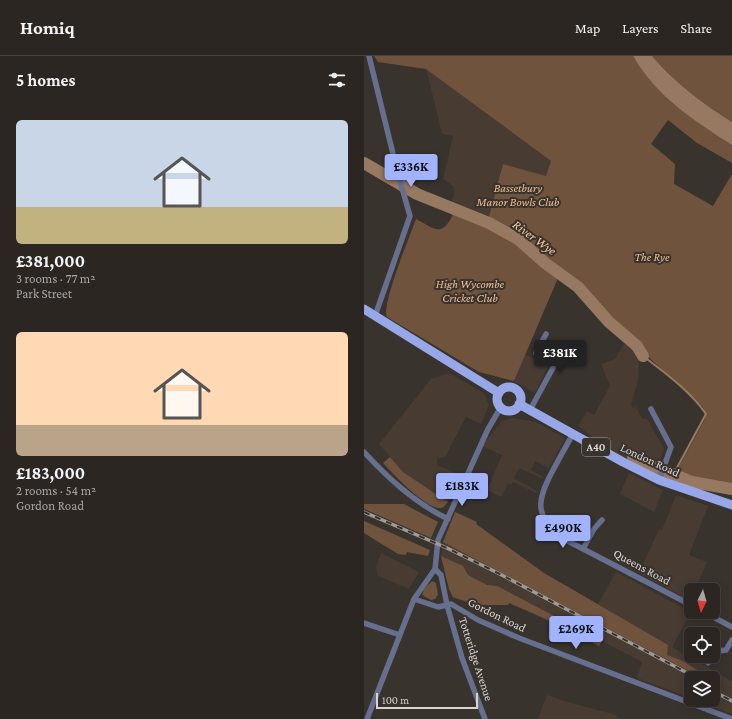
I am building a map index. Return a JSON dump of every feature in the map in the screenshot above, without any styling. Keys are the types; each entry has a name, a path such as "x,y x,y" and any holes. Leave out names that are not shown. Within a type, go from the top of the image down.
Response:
{"main road":[{"path":"364,309 499,393"},
{"path":"503,388 514,388 520,396 519,404 509,411 501,408 497,400 499,393 503,388"},
{"name":"London Road","path":"519,404 658,480 732,505"}],"street":[{"path":"369,56 410,216 375,316"},
{"path":"530,410 554,366 553,362 536,353 546,334"},
{"path":"367,719 414,599 435,569 438,540 488,429 501,408"},
{"path":"651,409 671,446 658,480"},
{"name":"Queens Road","path":"573,434 542,492 540,505 543,517 550,528 562,538 684,601"},
{"path":"364,452 409,496 448,519"},
{"path":"583,549 594,529 602,520"},
{"path":"435,569 441,575 447,605"},
{"name":"Gordon Road","path":"414,599 438,607 451,604 478,620 519,638 732,719"},
{"name":"Totteridge Avenue","path":"447,605 462,658 485,719"},
{"path":"717,619 732,627"},
{"path":"364,623 400,635"},
{"path":"720,651 726,650 732,640"},
{"path":"364,707 371,710"}],"shaded area":[{"path":"633,56 652,56 689,92 732,122 732,145 690,117 664,95 642,70"},
{"path":"426,68 551,161 546,176 503,165 488,220 458,208 451,202 454,195 453,186 443,179 453,136 442,134"},
{"path":"625,342 635,350 639,359 638,381 631,405 635,408 635,405 642,418 647,419 664,448 656,473 608,449 578,426 587,411 594,415 610,386 601,364 615,359"},
{"path":"525,354 545,365 547,368 535,393 514,381"},
{"path":"449,373 484,393 489,405 481,424 466,417 445,457 437,459 437,465 460,475 448,502 403,472 379,444 431,379"},
{"path":"513,418 536,422 565,438 549,468 535,461 531,470 544,477 543,479 519,468 514,478 537,491 536,493 513,482 511,485 508,483 501,497 487,490 502,455 482,446 502,421"},
{"path":"629,473 663,490 654,512 620,494"},
{"path":"676,495 708,506 689,555 707,562 698,583 684,583 684,597 639,573 659,529 662,530"},
{"path":"455,512 477,522 476,524 544,573 598,604 616,572 684,608 684,619 687,619 672,647 684,654 684,663 700,663 714,671 684,671 684,695 637,678 642,662 602,641 600,645 509,603 508,605 469,603 453,598 449,589 441,556 443,542"},
{"path":"381,553 419,572 409,589 378,576 376,567"},
{"path":"720,674 732,681 732,714 714,707 720,707"},
{"path":"547,695 617,715 616,717 622,719 538,719"}],"green space":[{"name":"The Rye","path":"374,56 633,56 654,84 677,106 703,126 732,145 732,163 697,143 668,120 651,144 675,164 674,184 713,206 732,174 732,488 703,482 676,472 705,419 703,407 644,353 645,351 632,337 627,335 574,281 551,265 512,231 488,220 503,164 546,176 551,161 426,69 378,62"},
{"path":"652,56 732,56 732,122 689,92"},
{"name":"High Wycombe Cricket Club","path":"453,214 502,234 515,242 531,258 558,278 514,381 479,372 387,317 386,310 392,285 416,219 433,228 441,229 449,222"},
{"path":"390,457 403,472 448,502 441,508 435,507 419,497 383,463"},
{"path":"364,504 404,504 438,522 431,538 364,509"},
{"path":"455,512 477,522 476,524 544,573 668,645 667,655 683,661 699,671 689,671 443,542"},
{"path":"364,521 430,550 428,556 407,552 406,555 398,554 364,533"},
{"path":"441,556 463,566 468,575 487,585 497,586 602,641 599,646 560,625 509,603 508,605 477,605 453,597 449,589"},
{"path":"432,581 436,583 438,595 435,599 431,600 422,595 424,589"}],"waterway":[{"name":"River Wye","path":"364,163 417,194 489,223 518,239 545,263 578,287 609,322 637,346 643,356"},
{"path":"643,356 685,390 706,414 673,475"},
{"name":"River Wye","path":"633,458 692,482 732,489"}],"railway":[{"path":"364,512 447,548 496,572 684,671"},
{"path":"720,695 732,701"}],"park label":[{"name":"Bassetbury Manor Bowls Club","path":"518,195"}]}
